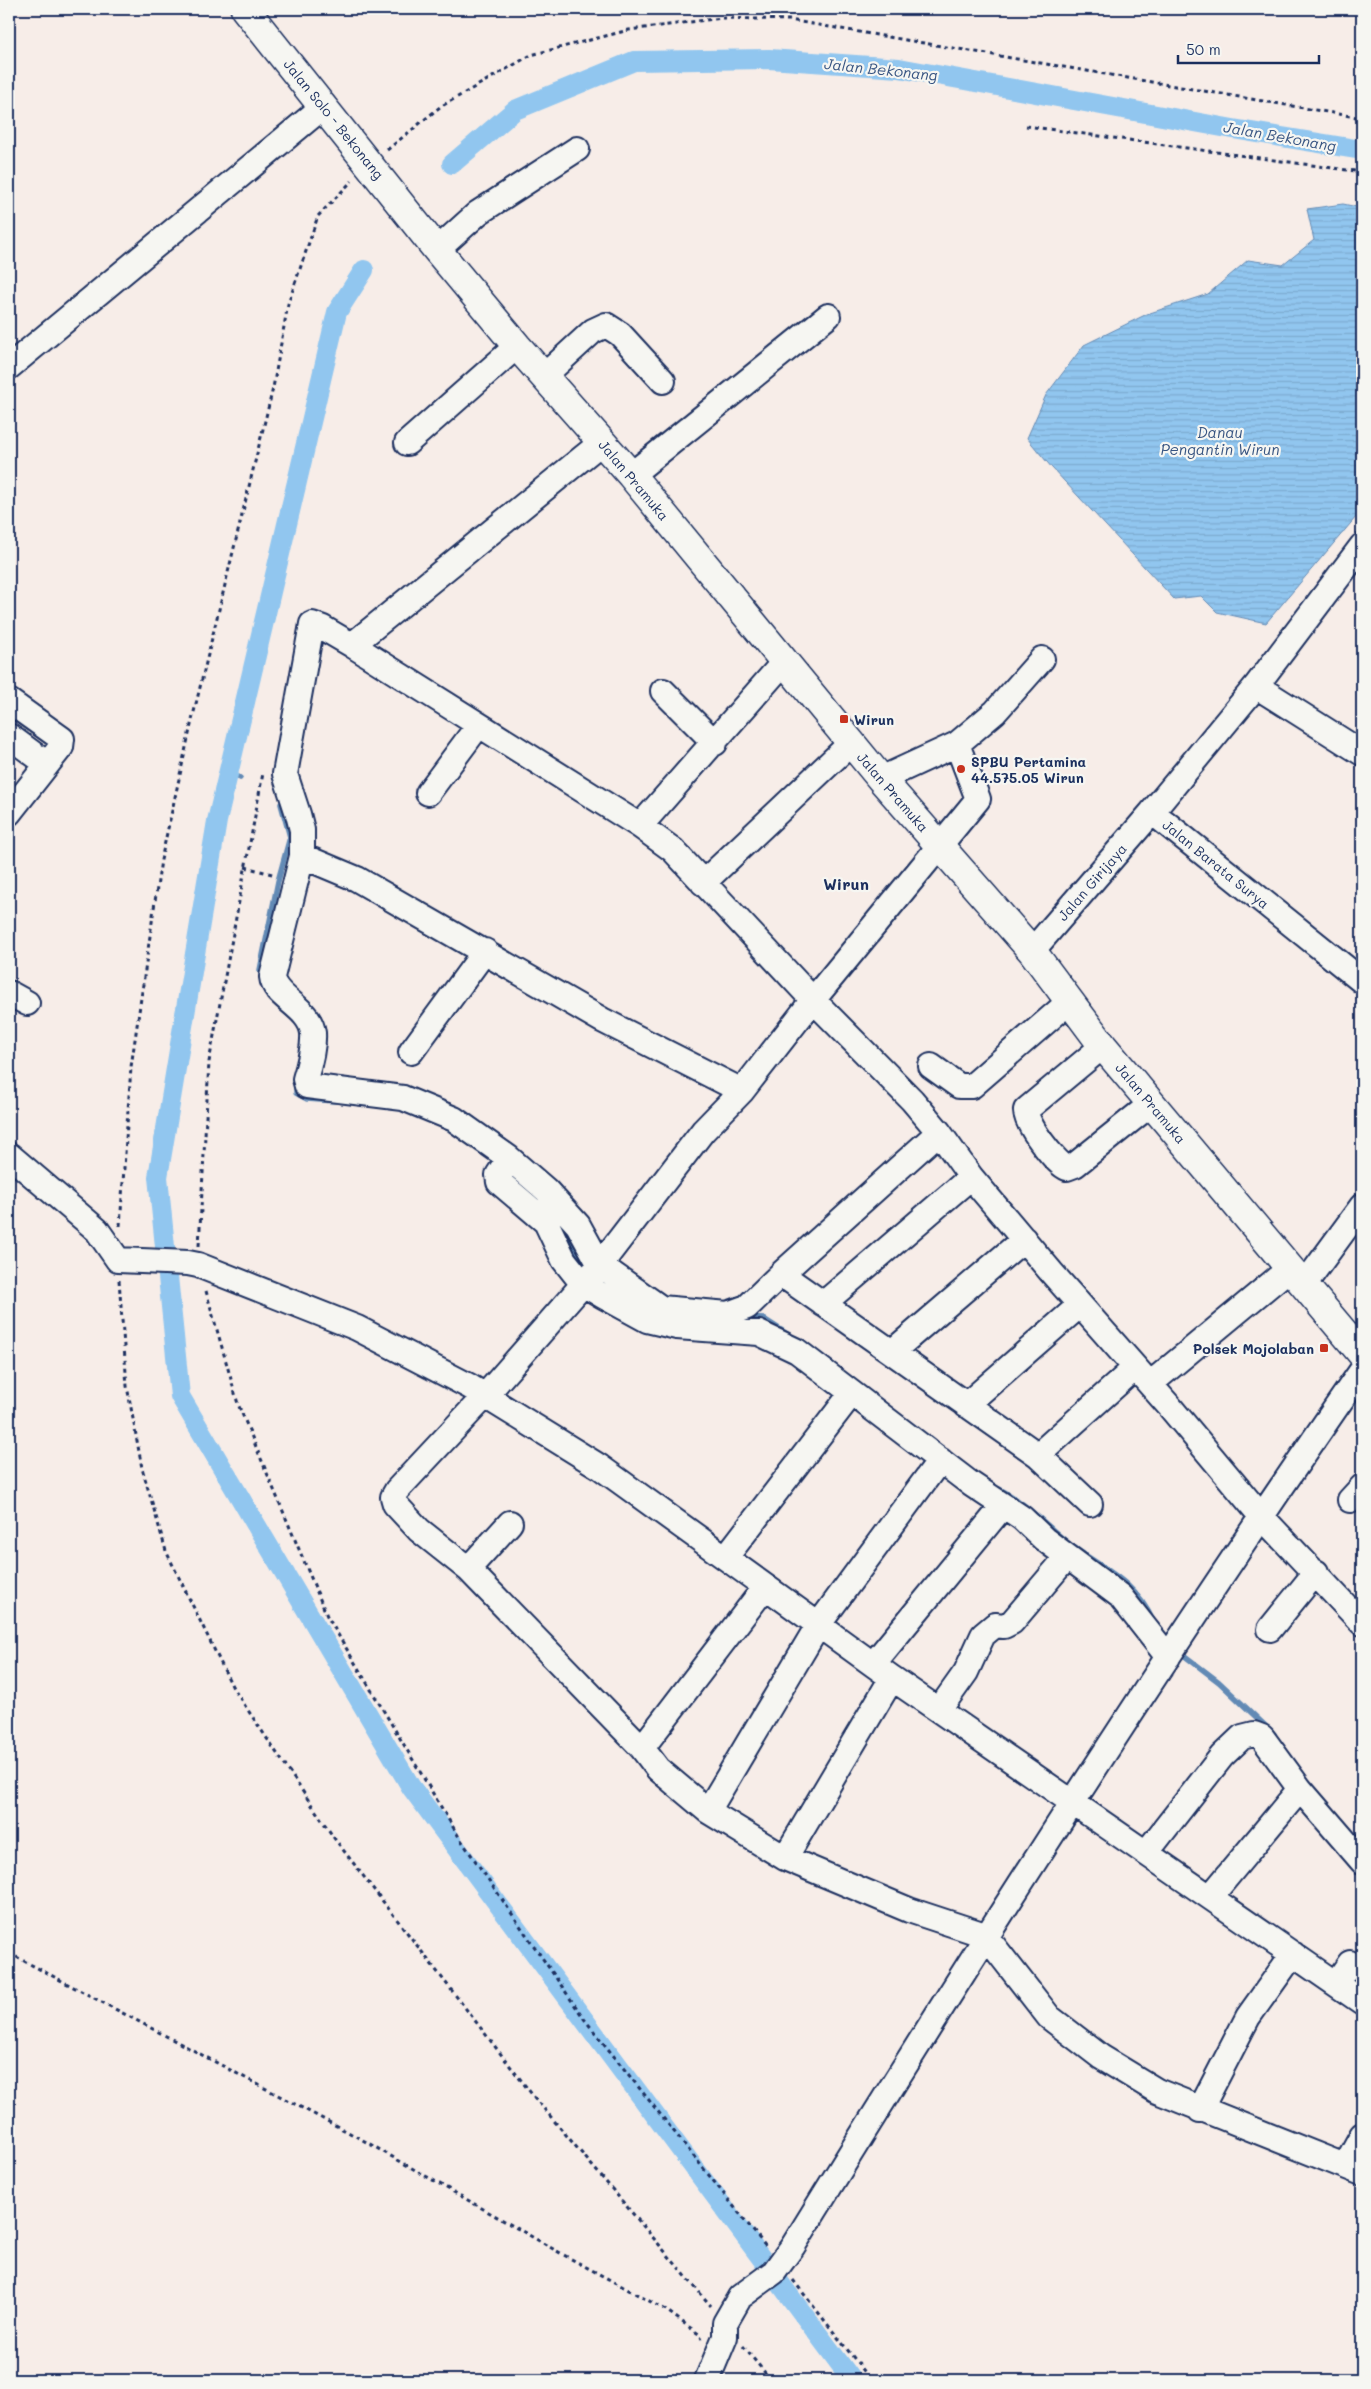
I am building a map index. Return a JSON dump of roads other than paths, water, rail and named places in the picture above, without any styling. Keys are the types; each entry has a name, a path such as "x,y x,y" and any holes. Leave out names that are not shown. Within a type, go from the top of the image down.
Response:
{"main road":[{"name":"Jalan Solo - Bekonang","path":"245,9 430,240"},
{"name":"Jalan Pramuka","path":"430,240 517,346 545,375 631,475 881,779 1032,951 1103,1046 1362,1354"}],"street":[{"path":"9,367 324,106"},
{"path":"430,240 478,213 577,150"},
{"path":"631,475 828,316"},
{"path":"545,375 593,331 606,325 620,334 663,381"},
{"path":"407,443 517,346"},
{"path":"352,646 602,442"},
{"name":"Jalan Barata Surya","path":"1362,546 1256,686 1152,812 1362,981"},
{"path":"939,1132 747,1307 728,1314 712,1314 661,1308 625,1285 591,1274 564,1260 546,1222 499,1182 498,1178 505,1163 454,1119 415,1101 307,1086 305,1080 313,1032 308,1020 295,1004 277,989 272,977 302,856 302,830 285,774 312,624 323,628 640,826 673,850 813,1000 912,1100 939,1132 971,1177 1261,1516 1316,1572 1362,1623"},
{"path":"881,779 957,744 995,712 1042,660"},
{"path":"640,826 715,743 784,662"},
{"path":"1256,686 1362,753"},
{"path":"662,692 715,743"},
{"path":"9,701 62,739 61,747 9,813"},
{"path":"428,793 478,726"},
{"path":"9,736 47,764"},
{"path":"703,883 851,743"},
{"path":"957,744 978,799 813,1000 742,1091 703,1131 591,1274 485,1396 397,1490 393,1497 395,1504 419,1530 468,1569 642,1748 658,1769 708,1811 785,1858 909,1910 986,1935 1049,2017 1101,2058 1157,2091 1200,2110 1353,2169 1362,2135"},
{"name":"Jalan Girijaya","path":"1032,951 1152,812"},
{"path":"302,856 357,878 602,1020 742,1091"},
{"path":"411,1052 484,951"},
{"path":"931,1066 959,1086 972,1086 1070,1001"},
{"path":"1103,1046 1026,1110 1028,1122 1056,1160 1068,1168 1075,1164 1151,1104"},
{"path":"12,1166 97,1230 114,1258 118,1260 188,1262 357,1328 485,1396 600,1468 874,1663 892,1678 1071,1803 1211,1896 1362,2002"},
{"path":"823,1304 971,1177"},
{"path":"1038,1454 1143,1376 1297,1277 1362,1206"},
{"path":"893,1351 1024,1239"},
{"path":"591,1274 647,1320 677,1327 759,1333 775,1339 796,1351 940,1460 1022,1518 1067,1558 1120,1596 1172,1651"},
{"path":"781,1274 1038,1454 1090,1504"},
{"path":"966,1405 1080,1305"},
{"path":"709,2377 725,2337 724,2323 740,2297 774,2272 793,2246 986,1935 1071,1803 1261,1516 1362,1370"},
{"path":"726,1557 852,1393"},
{"path":"708,1811 819,1624 940,1460"},
{"path":"874,1663 1003,1506"},
{"path":"468,1569 510,1523"},
{"path":"939,1710 966,1672 983,1634 995,1625 1004,1626 1012,1622 1067,1558"},
{"path":"1270,1629 1316,1572"},
{"path":"642,1748 764,1586"},
{"path":"785,1858 892,1678"},
{"path":"1146,1853 1222,1756 1242,1737 1254,1734 1262,1737 1300,1789 1362,1861"},
{"path":"1211,1896 1300,1789"},
{"path":"1200,2110 1248,2017 1293,1954"},
{"path":"1336,1983 1350,1963"}],"water":[{"name":"Danau Pengantin Wirun","path":"1343,204 1362,208 1362,510 1266,623 1217,612 1201,596 1174,599 1052,468 1027,438 1046,395 1084,345 1147,314 1208,294 1248,260 1283,265 1314,240 1307,209"}],"waterway":[{"name":"Jalan Bekonang","path":"452,164 515,110 634,61 769,59 899,68 1233,129 1362,150"},
{"path":"364,270 337,312 217,821 158,1177 180,1396 411,1787 852,2380"},
{"path":"229,771 240,778"},
{"path":"263,979 260,970 278,881 290,837 281,804"},
{"path":"296,1083 296,1093 307,1099 335,1101"},
{"path":"524,1186 538,1201"},
{"path":"559,1224 587,1270"},
{"path":"745,1318 764,1319 792,1337"},
{"path":"999,1489 1019,1501 1063,1539 1128,1586 1146,1607 1153,1621"},
{"path":"1177,1650 1219,1682 1274,1734"}],"place":[{"name":"Wirun","path":"844,719"},
{"name":"SPBU Pertamina 44.575.05 Wirun","path":"961,769"},
{"name":"Polsek Mojolaban","path":"1324,1348"}],"district":[{"name":"Wirun","path":"846,883"}]}
